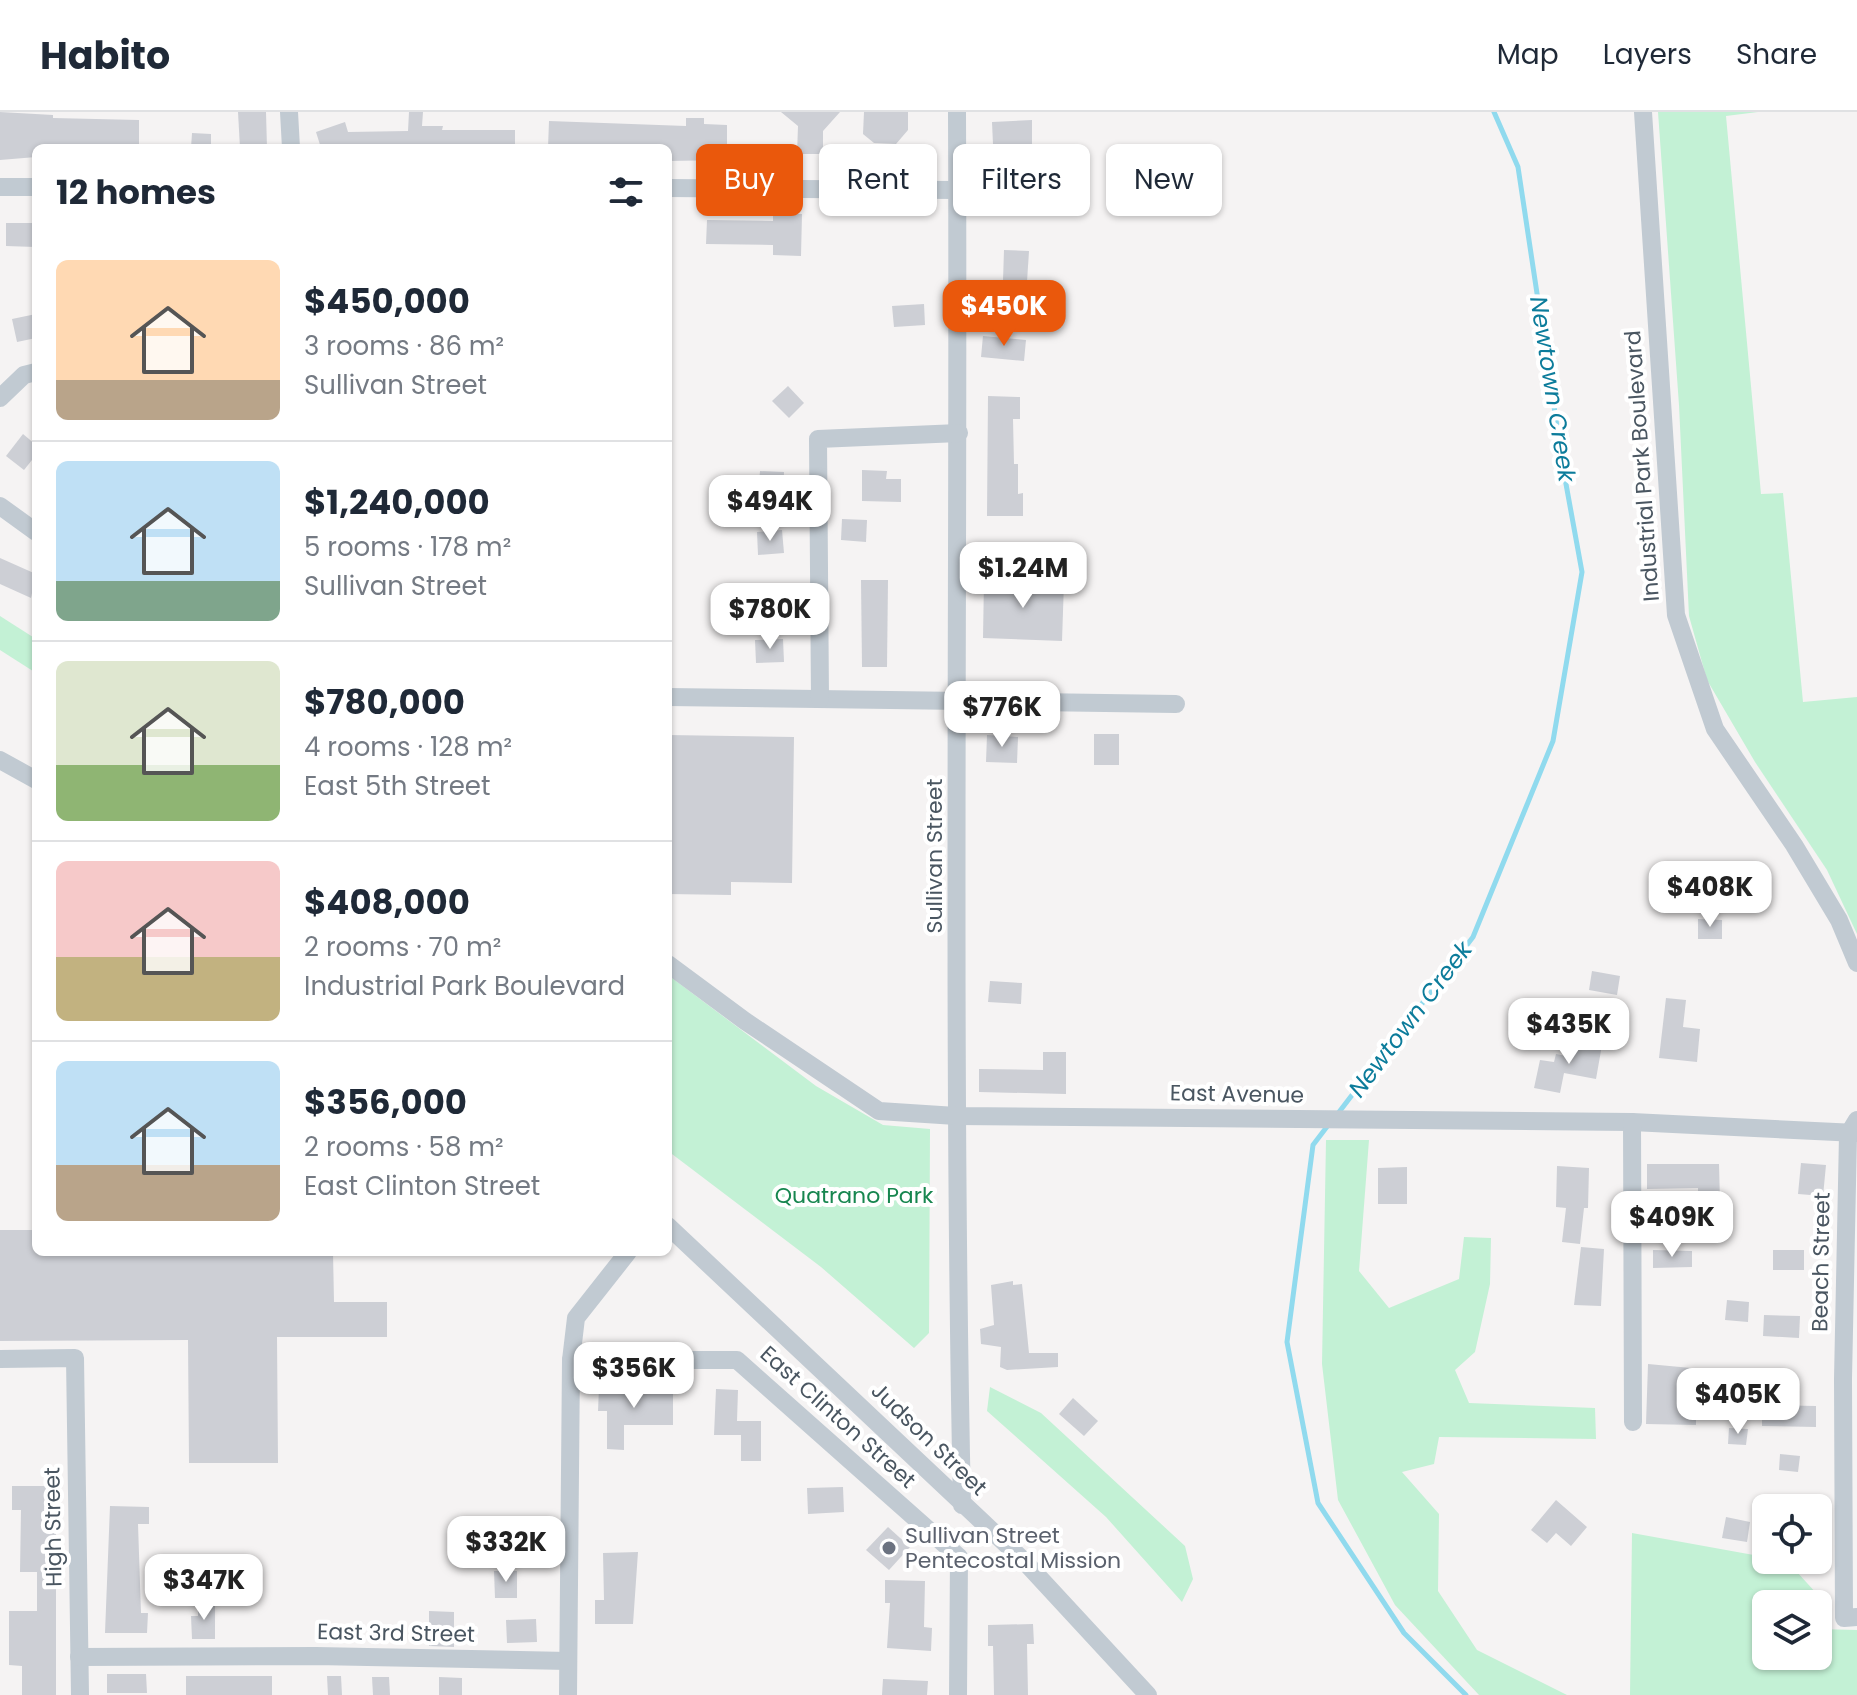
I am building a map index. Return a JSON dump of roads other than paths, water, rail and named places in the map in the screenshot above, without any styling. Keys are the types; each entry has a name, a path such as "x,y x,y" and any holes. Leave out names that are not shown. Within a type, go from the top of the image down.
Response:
{"street":[{"path":"289,112 291,144"},
{"name":"Sullivan Street","path":"957,112 957,144"},
{"name":"Industrial Park Boulevard","path":"1643,112 1676,615 1715,729 1802,857 1839,920 1857,963"},
{"path":"0,187 32,187"},
{"path":"672,188 953,190"},
{"name":"Sullivan Street","path":"957,216 959,701 956,1116 962,1505"},
{"path":"0,398 24,375 32,373"},
{"path":"820,699 818,439 959,433"},
{"path":"0,506 32,529"},
{"path":"672,697 1176,704"},
{"path":"0,760 32,778"},
{"name":"East Avenue","path":"672,967 745,1021 879,1111 956,1116 1632,1122 1855,1131"},
{"path":"1632,1122 1633,1422"},
{"name":"Beach Street","path":"1855,1131 1844,1618 1857,1617"},
{"name":"Judson Street","path":"672,1230 1024,1561 1148,1695"},
{"path":"568,1695 571,1360 576,1318 625,1256"},
{"name":"High Street","path":"0,1359 75,1358 80,1695"},
{"name":"East Clinton Street","path":"571,1360 737,1360 959,1557 958,1695"},
{"name":"East 3rd Street","path":"79,1657 316,1656 568,1661"}],"waterway":[{"name":"Newtown Creek","path":"1336,1116 1473,937 1553,741 1582,572 1518,167 1494,112"},
{"name":"Newtown Creek","path":"1329,1124 1313,1145 1287,1342 1318,1503 1404,1633 1466,1695"}],"place":[{"name":"Sullivan Street Pentecostal Mission","path":"889,1548"}],"park label":[{"name":"Quatrano Park","path":"854,1195"}]}
